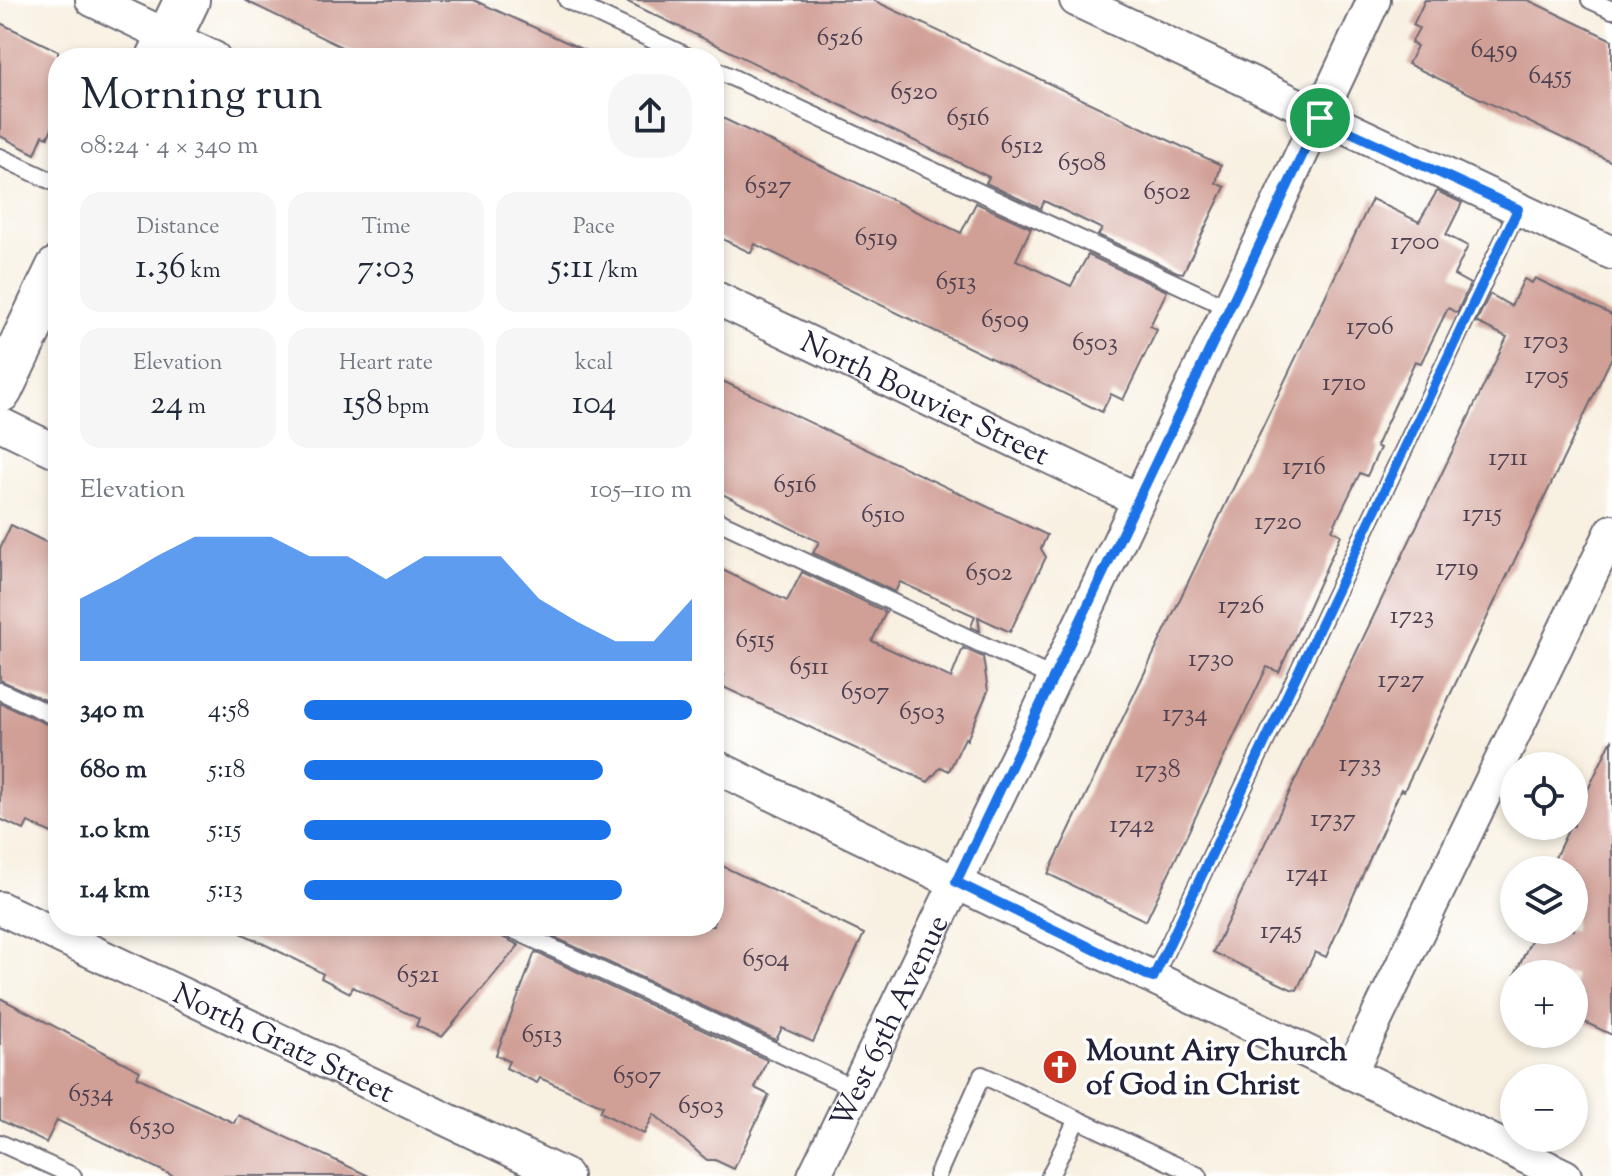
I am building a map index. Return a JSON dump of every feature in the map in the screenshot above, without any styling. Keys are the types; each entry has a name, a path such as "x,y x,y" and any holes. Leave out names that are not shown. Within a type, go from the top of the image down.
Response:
{"street":[{"path":"92,0 172,32 198,48"},
{"path":"1076,0 1320,118 1612,253"},
{"name":"West 65th Avenue","path":"814,1176 1054,678 1374,0"},
{"path":"0,390 48,290"},
{"name":"North Bouvier Street","path":"724,302 1137,499"},
{"path":"0,424 48,447"},
{"path":"1350,1073 1612,531"},
{"path":"724,771 1565,1176"},
{"name":"North Gratz Street","path":"0,908 48,931"},
{"name":"North Gratz Street","path":"59,936 566,1176"}],"lane":[{"path":"567,0 670,48"},
{"path":"1590,0 1612,10"},
{"path":"724,74 1229,308"},
{"path":"0,157 48,179"},
{"path":"1153,978 1518,209"},
{"path":"724,524 1054,678"},
{"path":"0,691 48,713"},
{"path":"527,936 856,1089"},
{"path":"937,1176 982,1075 1199,1176"},
{"path":"1050,1176 1077,1119"},
{"path":"0,1143 73,1176"}],"building":[{"path":"244,0 474,0 579,48 343,48"},
{"path":"624,0 873,0 1221,165 1216,183 1225,187 1183,273 1177,272 1098,235 1102,229 1044,201 1041,209 986,183 989,177"},
{"path":"1425,0 1528,0 1612,40 1612,162 1408,64 1417,46 1411,43 1419,28 1413,25"},
{"path":"0,23 52,48 48,48 48,137 43,135 35,154 0,136"},
{"path":"724,119 961,233 976,203 1031,228 1016,260 1071,286 1088,255 1167,291 1150,326 1157,330 1123,400 1111,394 1102,412 755,244 751,253 724,240"},
{"path":"1437,191 1462,203 1446,235 1468,246 1454,275 1470,284 1457,313 1448,308 1421,363 1415,361 1376,446 1380,448 1367,476 1360,473 1332,530 1341,535 1279,672 1267,667 1146,921 1048,874 1372,199 1419,222"},
{"path":"1535,278 1612,315 1612,357 1404,791 1401,789 1326,957 1315,952 1297,990 1291,989 1213,952 1507,337 1476,322 1490,294 1511,306 1524,279 1532,283"},
{"path":"724,382 1047,535 1041,549 1046,557 1010,632 978,617 980,631 971,627 975,616 900,582 895,592 813,553 819,542 724,495"},
{"path":"11,525 48,543 48,702 0,680 0,548"},
{"path":"724,571 787,601 802,572 886,612 872,641 951,678 963,648 983,657 988,691 967,740 965,738 949,771 941,767 928,782 724,687"},
{"path":"0,703 48,725 48,831 28,822 24,830 0,819"},
{"path":"1612,739 1612,1035 1588,1024 1588,960 1522,960 1529,944 1588,944 1588,856 1556,856 1563,840 1588,840 1588,790"},
{"path":"724,867 864,934 813,1042 782,1028 776,1040 552,936 724,936"},
{"path":"248,936 500,936 519,945 442,1037 416,1026 419,1019 353,987 350,993 321,978 323,974"},
{"path":"535,952 767,1060 755,1088 769,1095 734,1169 715,1160 707,1160 654,1114 644,1134 600,1112 603,1106 540,1078 537,1083 506,1068 509,1061 496,1055"},
{"path":"0,998 140,1071 137,1077 234,1123 238,1115 369,1176 173,1176 57,1120 46,1143 0,1120"}],"place":[{"name":"Mount Airy Church of God in Christ","path":"1060,1067"}],"route":[{"path":"1320,118 1518,209 1153,978 956,882 1320,118"}]}
